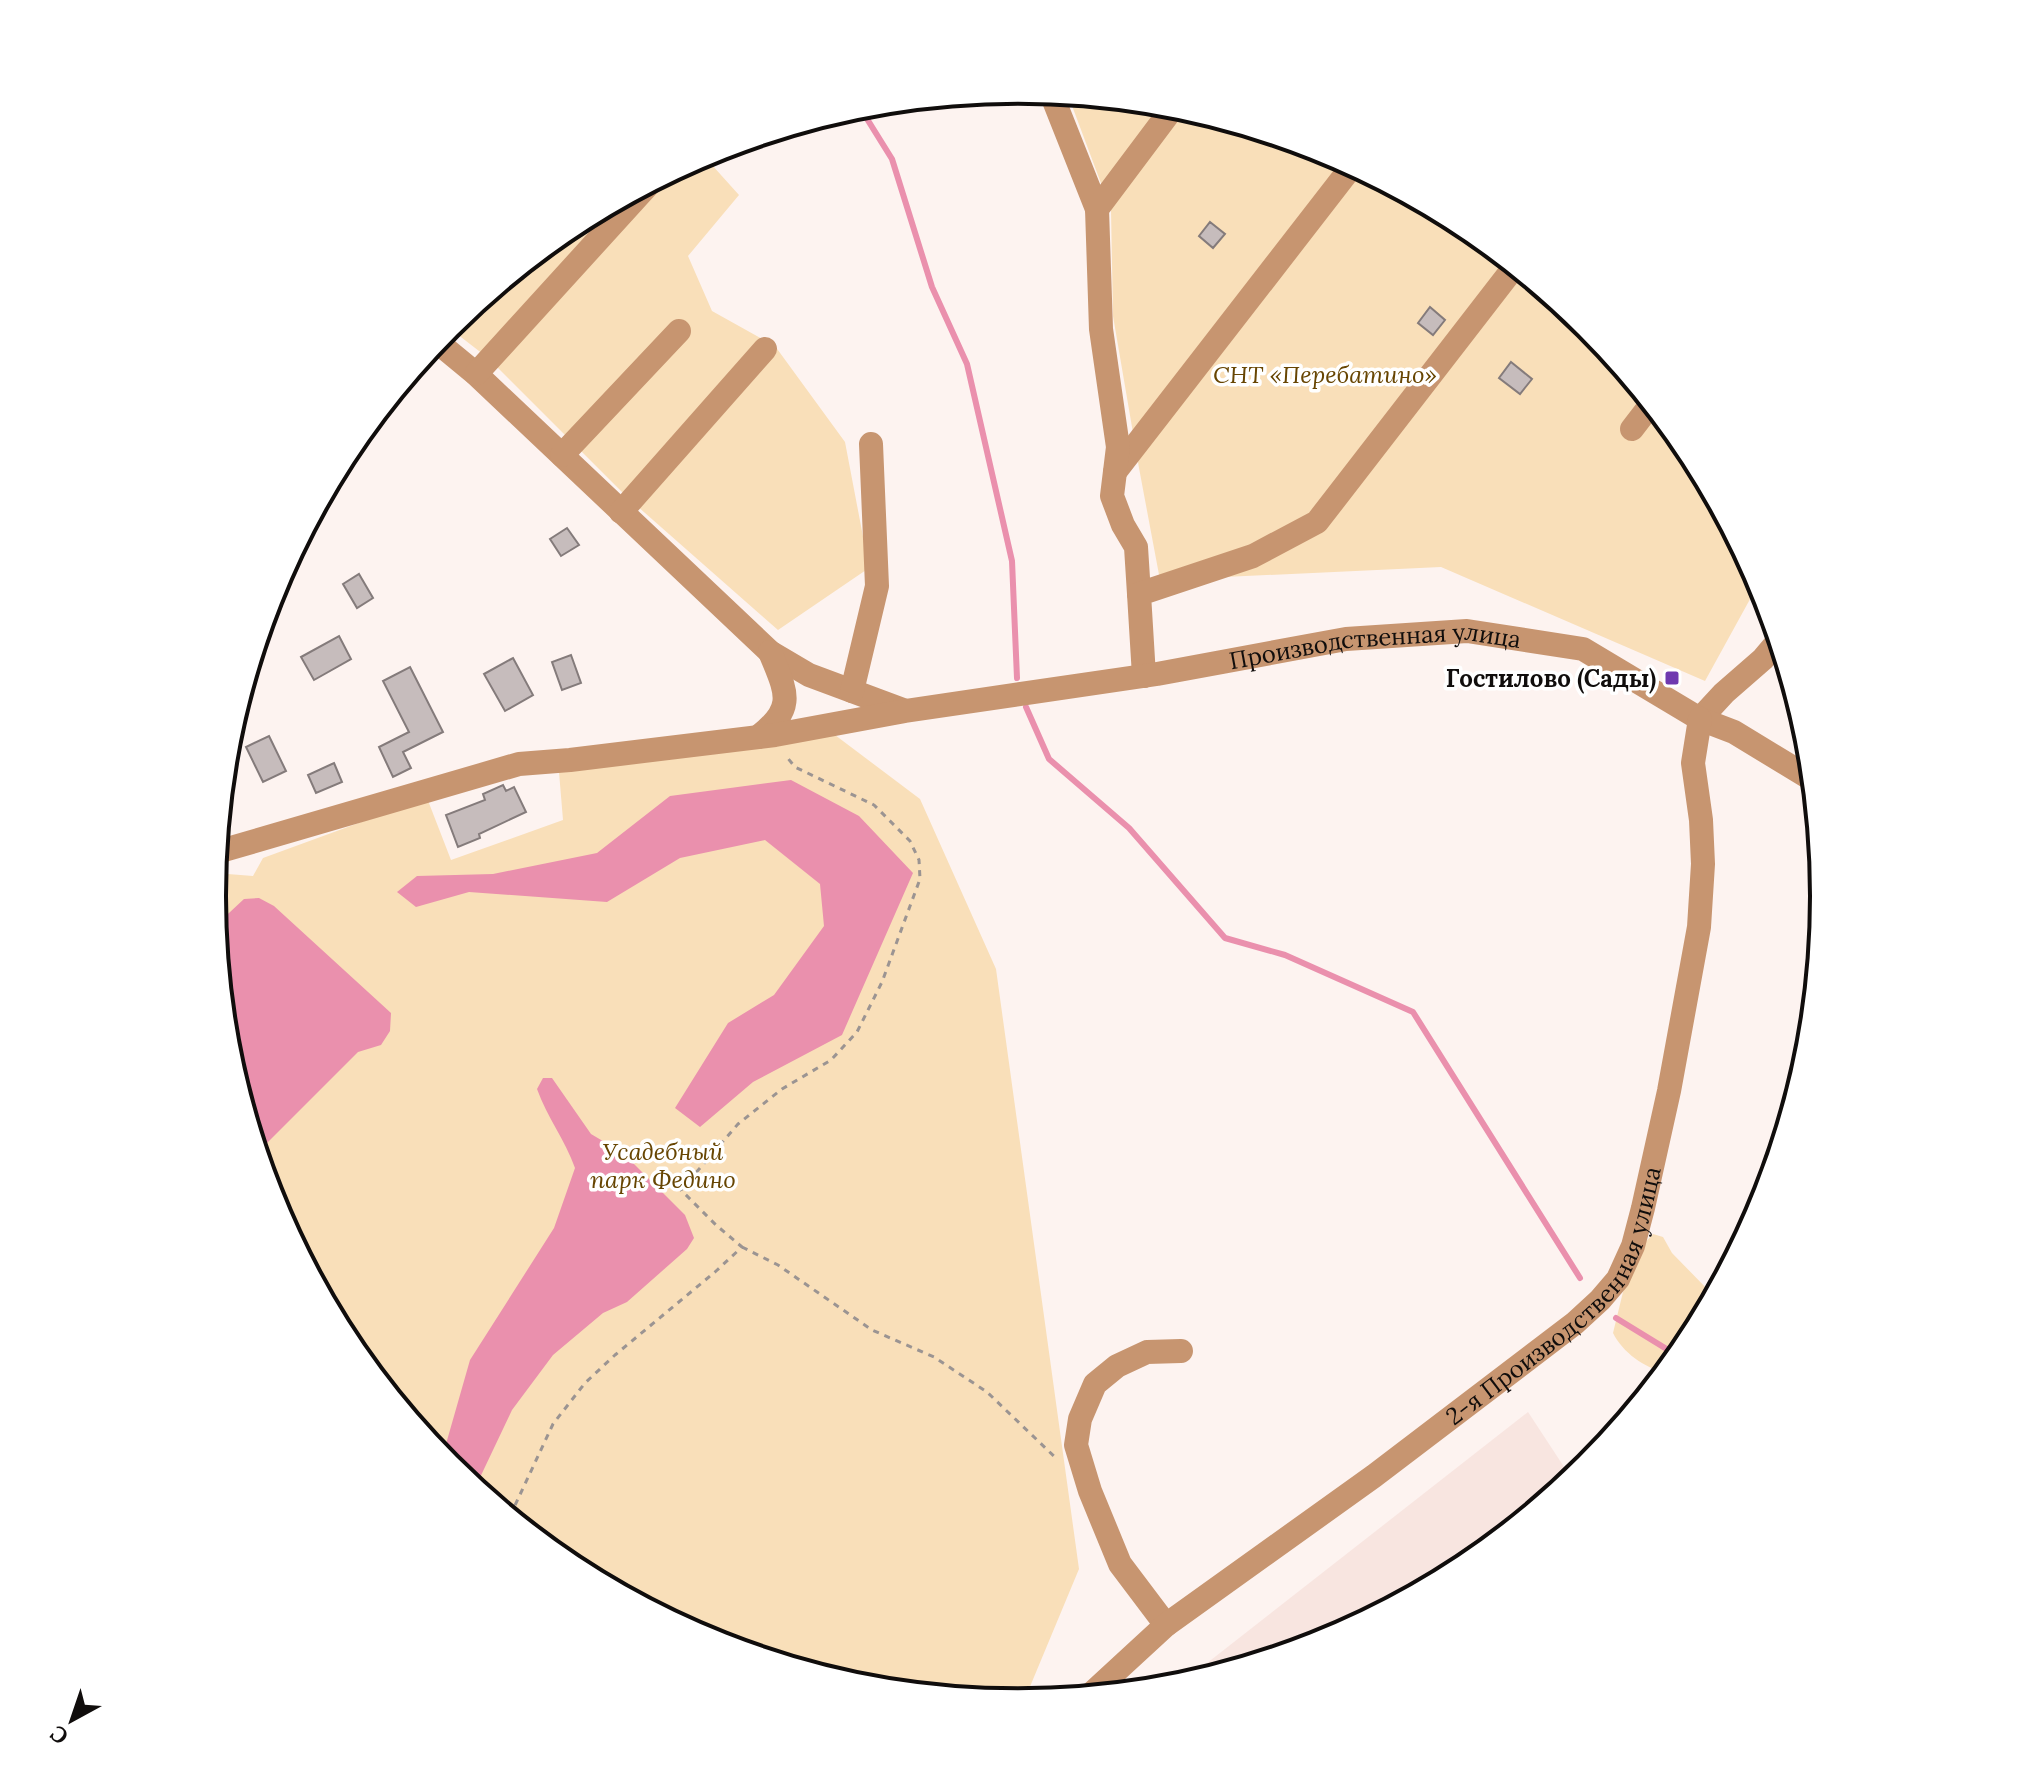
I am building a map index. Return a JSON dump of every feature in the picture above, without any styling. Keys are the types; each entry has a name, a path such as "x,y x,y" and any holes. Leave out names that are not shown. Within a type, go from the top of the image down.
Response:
{"street":[{"path":"1056,105 1097,209 1101,329 1118,447 1112,496 1136,547 1144,676"},
{"path":"1097,209 1165,118"},
{"path":"1115,472 1345,175"},
{"path":"476,374 628,208"},
{"path":"1139,594 1253,556 1317,522 1509,274"},
{"path":"562,455 679,331"},
{"path":"446,349 476,374 770,652 809,675 905,711"},
{"path":"621,512 765,349"},
{"path":"1632,429 1645,412"},
{"path":"852,691 877,586 871,444"},
{"name":"Производственная улица","path":"228,849 519,764 767,736 905,711 1144,676 1346,639 1467,631 1583,649 1700,719 1734,732 1800,771"},
{"path":"1700,719 1771,650"},
{"path":"767,736 784,707 784,686 770,652"},
{"name":"2-я Производственная улица","path":"1103,1683 1166,1625 1374,1476 1575,1323 1618,1279 1633,1246 1643,1208 1699,927 1703,864 1693,763 1700,719"},
{"path":"1166,1625 1120,1564 1090,1491 1076,1445 1080,1419 1095,1384 1117,1366 1147,1352 1181,1351"}],"path":[{"path":"767,736 795,767 874,805 910,841 919,860 920,879 882,982 857,1032 831,1060 782,1089 738,1124 681,1190 742,1247 778,1265 872,1330 934,1357 987,1392 1090,1491"},
{"path":"515,1506 553,1424 585,1383 742,1247"}],"shaded area":[{"path":"791,780 859,816 913,873 842,1035 753,1082 700,1127 675,1108 728,1023 774,995 824,926 820,884 765,840 680,858 607,902 469,892 416,907 397,892 417,876 493,874 597,853 670,796"},
{"path":"259,898 274,906 391,1013 390,1031 381,1045 358,1052 267,1143 242,1051 228,948 227,915 244,899"},
{"path":"543,1078 552,1078 591,1134 623,1153 685,1215 694,1238 687,1249 627,1302 603,1313 553,1355 512,1410 480,1477 446,1443 470,1360 554,1228 575,1168 537,1089"},
{"path":"1528,1412 1565,1469 1501,1524 1459,1555 1369,1606 1273,1646 1204,1666"}],"green space":[{"name":"СНТ «Перебатино»","path":"1072,106 1173,119 1273,146 1322,164 1414,210 1459,237 1501,268 1579,336 1647,414 1677,456 1729,546 1751,597 1705,681 1441,567 1160,580 1113,316 1111,210"},
{"path":"712,165 739,195 688,256 712,311 775,346 845,442 869,568 778,630 628,498 488,358 459,335 496,301 578,237 623,210"},
{"name":"Усадебный парк Федино","path":"835,735 920,799 996,969 1079,1569 1030,1688 915,1681 814,1661 715,1628 622,1582 536,1524 458,1456 390,1378 360,1336 308,1246 269,1151 253,1101 242,1051 228,948 227,874 253,876 263,858 427,798 451,860 563,820 559,772"},
{"path":"1653,1234 1663,1237 1672,1253 1706,1288 1654,1369 1622,1347 1613,1333 1623,1292 1641,1247"}],"building":[{"path":"1210,222 1225,234 1213,248 1199,236"},
{"path":"1430,307 1445,320 1433,335 1418,323"},
{"path":"1511,362 1532,379 1520,394 1499,378"},
{"path":"567,528 579,545 561,556 550,539"},
{"path":"359,574 373,598 357,608 343,584"},
{"path":"339,636 351,659 314,680 301,657"},
{"path":"571,655 581,683 562,690 552,662"},
{"path":"513,658 533,695 505,711 484,674"},
{"path":"410,667 443,732 403,752 411,768 393,777 379,747 409,732 383,681"},
{"path":"269,736 286,771 263,782 246,747"},
{"path":"334,763 342,782 316,793 308,775"},
{"path":"503,785 506,791 514,787 526,812 458,847 446,815 485,800 483,794"}],"waterway":[{"path":"867,119 892,159 932,287 967,364 1012,561 1017,678"},
{"path":"1026,707 1049,759 1129,828 1225,938 1285,955 1413,1012 1580,1278"},
{"path":"1616,1318 1667,1349"}],"place":[{"name":"Гостилово (Сады)","path":"1672,678"}]}
